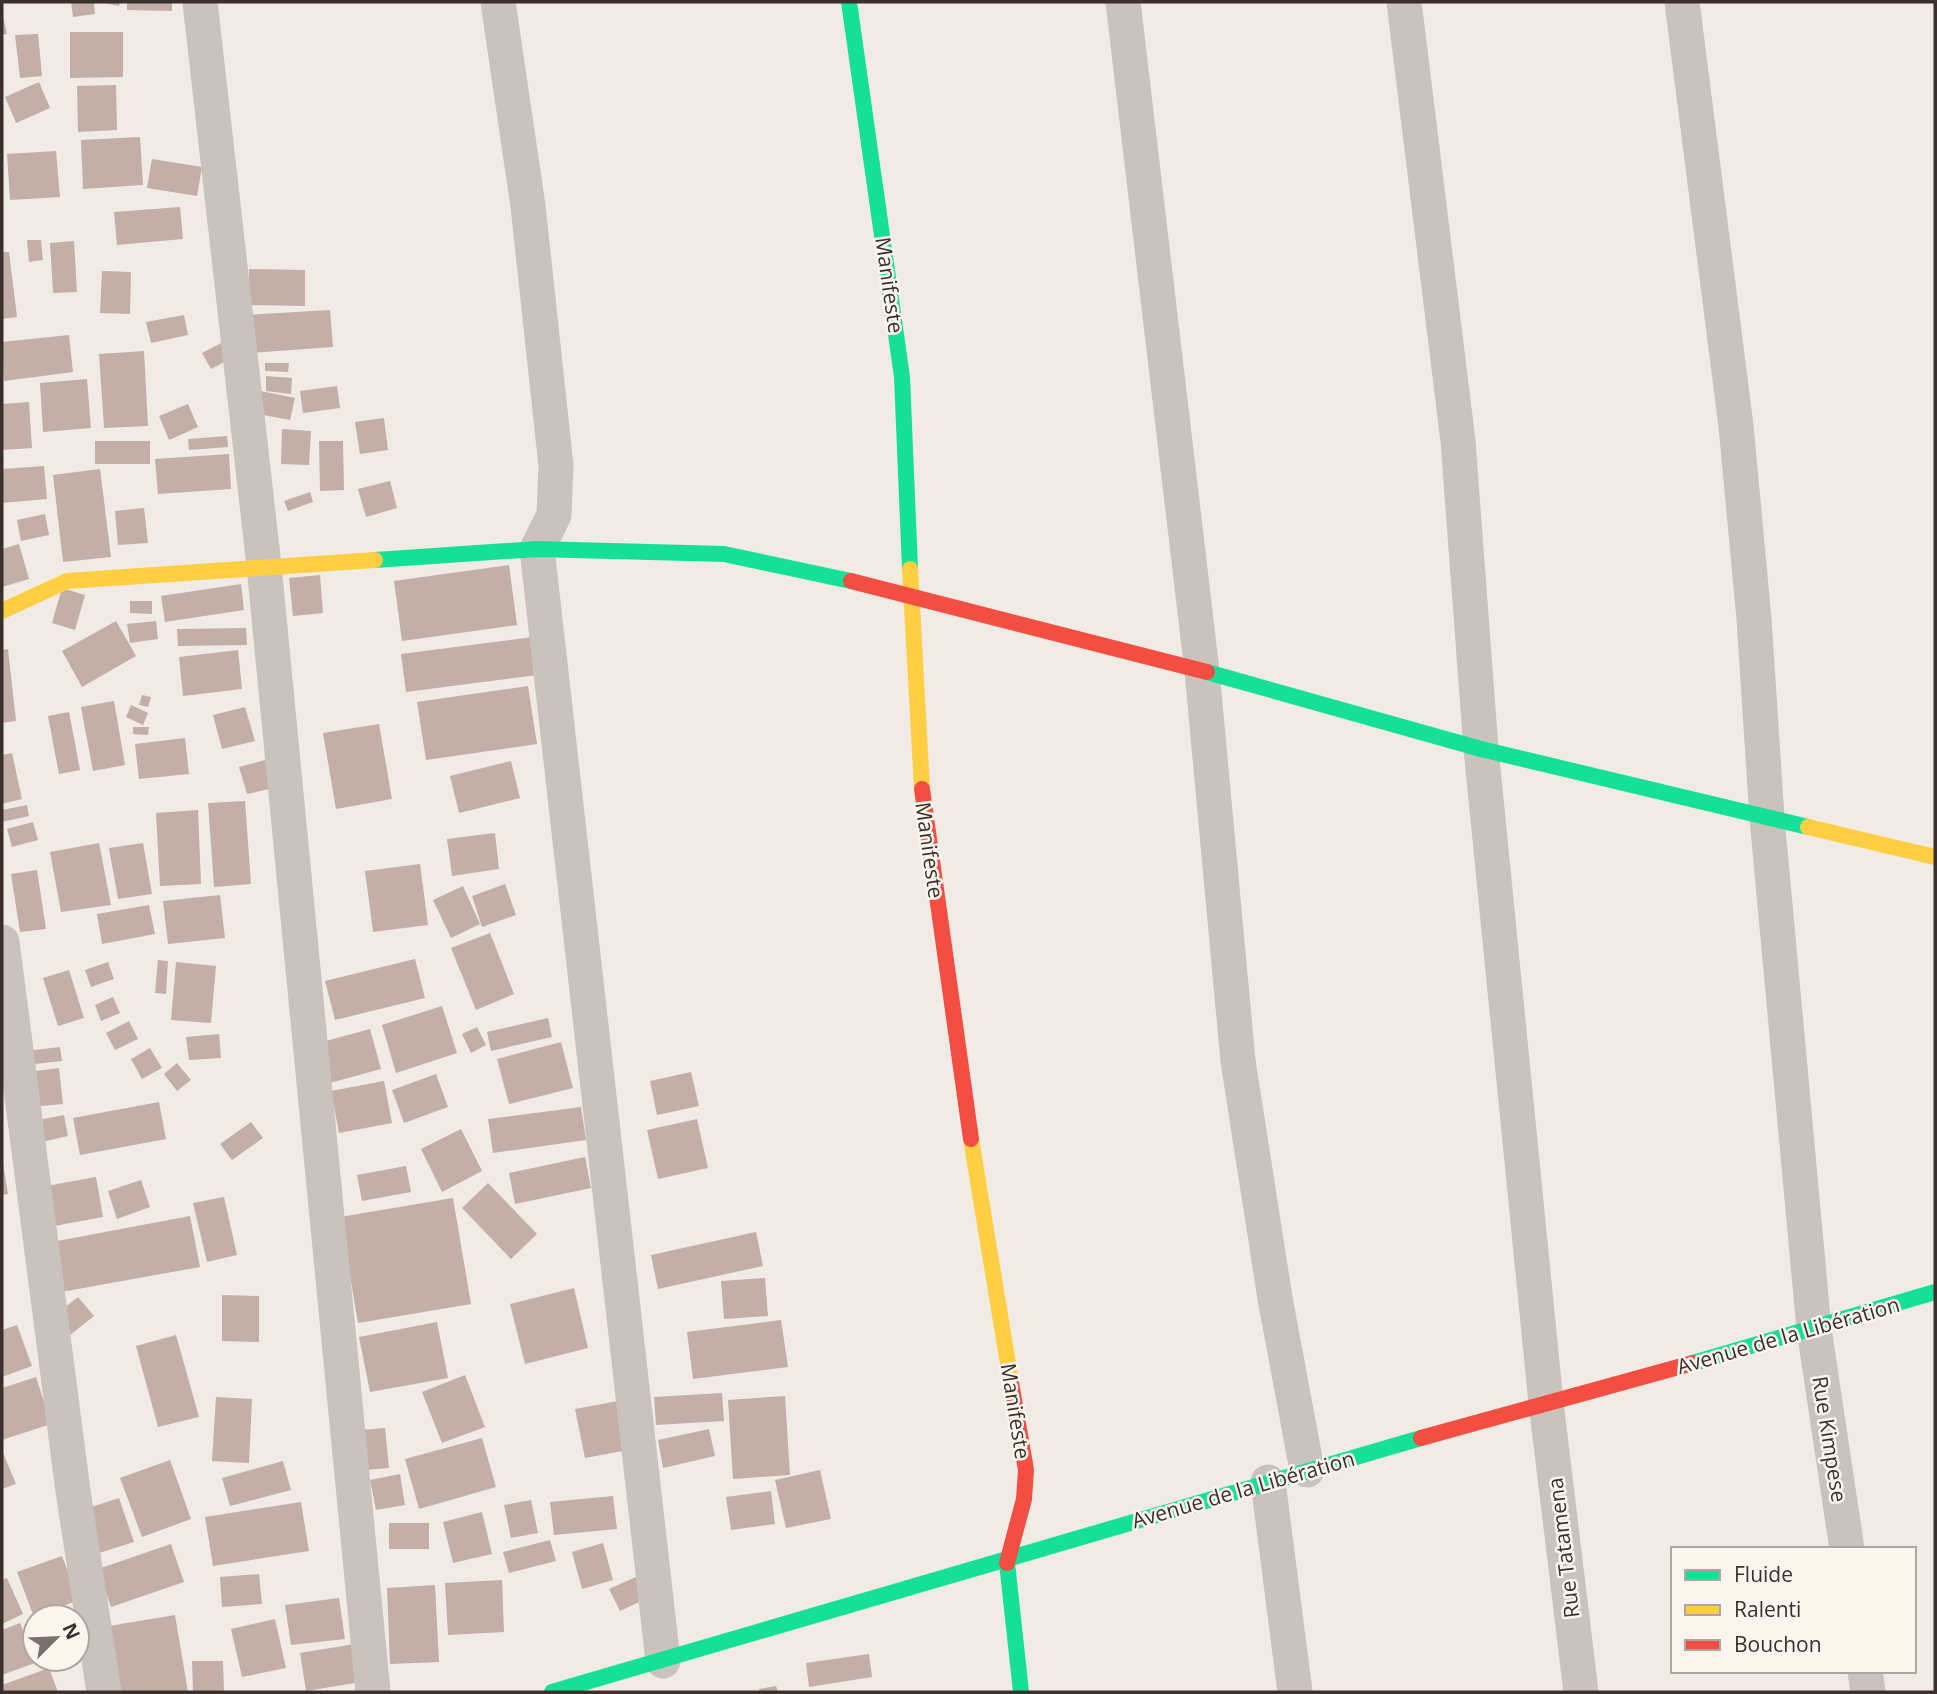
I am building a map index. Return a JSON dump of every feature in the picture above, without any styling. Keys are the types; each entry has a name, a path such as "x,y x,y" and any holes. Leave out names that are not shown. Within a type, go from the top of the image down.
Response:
{"main road":[{"name":"Manifeste","path":"849,2 902,377 910,594 923,808 974,1158 1026,1470 1024,1499 1006,1558 1021,1692"},
{"path":"2,611 67,581 537,549 724,554 910,594 1202,671 1481,749 1935,857"},
{"name":"Avenue de la Libération","path":"552,1692 630,1682 663,1661 1006,1558 1307,1470 1814,1329 1935,1292"}],"street":[{"path":"200,2 264,566 373,1692"},
{"path":"498,2 528,206 556,466 554,515 537,549 663,1661"},
{"path":"1123,2 1202,671 1238,1061 1275,1298 1307,1470"},
{"name":"Rue Tatamena","path":"1404,2 1458,441 1481,749 1546,1403 1581,1692"},
{"name":"Rue Kimpese","path":"1682,2 1736,426 1755,619 1767,818 1814,1329 1847,1547"},
{"path":"2,942 73,1491 104,1692"},
{"path":"1268,1482 1295,1692"},
{"path":"1865,1673 1868,1692"}],"building":[{"path":"71,2 94,2 95,14 73,17"},
{"path":"100,2 120,2 119,6"},
{"path":"127,2 172,2 172,11 127,10"},
{"path":"2,12 7,34 2,35"},
{"path":"70,32 123,32 123,77 70,78"},
{"path":"38,34 42,76 20,78 15,35"},
{"path":"39,82 50,108 16,123 5,97"},
{"path":"116,85 117,130 78,132 77,86"},
{"path":"140,137 143,185 83,189 81,140"},
{"path":"56,151 60,197 10,200 7,154"},
{"path":"152,159 202,167 197,196 147,188"},
{"path":"180,207 183,239 117,245 114,212"},
{"path":"27,240 41,240 43,260 29,262"},
{"path":"74,241 77,292 53,293 50,243"},
{"path":"2,252 9,252 17,317 2,319"},
{"path":"249,269 305,270 305,306 249,305"},
{"path":"102,271 131,272 130,314 100,313"},
{"path":"330,310 333,347 249,353 246,315"},
{"path":"184,315 188,335 151,343 146,322"},
{"path":"69,335 73,372 4,381 2,342"},
{"path":"225,341 234,357 211,369 202,353"},
{"path":"144,351 148,426 104,428 99,354"},
{"path":"265,363 289,363 288,372 265,371"},
{"path":"266,376 292,378 291,394 266,391"},
{"path":"87,379 91,428 43,432 40,383"},
{"path":"337,386 340,408 303,413 300,391"},
{"path":"256,390 295,398 290,420 252,413"},
{"path":"29,402 32,448 2,450 2,404"},
{"path":"188,404 198,427 169,440 159,416"},
{"path":"384,418 388,450 360,454 355,422"},
{"path":"282,429 311,431 309,465 281,464"},
{"path":"227,436 228,447 189,450 188,439"},
{"path":"95,441 150,441 150,464 95,464"},
{"path":"319,441 343,441 344,490 320,491"},
{"path":"229,454 231,489 158,494 155,459"},
{"path":"44,466 47,499 2,503 2,469"},
{"path":"100,469 111,557 63,562 53,475"},
{"path":"390,481 397,508 366,517 358,489"},
{"path":"310,492 313,502 288,511 284,501"},
{"path":"144,508 148,543 118,545 115,511"},
{"path":"45,514 49,535 21,541 17,520"},
{"path":"19,544 29,579 2,587 2,549"},
{"path":"509,565 517,625 402,641 394,581"},
{"path":"320,575 323,613 293,616 289,578"},
{"path":"241,584 244,610 165,622 161,596"},
{"path":"62,588 85,595 75,630 52,623"},
{"path":"130,601 152,601 152,614 130,613"},
{"path":"116,621 136,656 82,687 62,651"},
{"path":"156,621 158,639 130,643 127,624"},
{"path":"246,628 247,645 178,646 177,629"},
{"path":"533,637 538,675 406,692 401,654"},
{"path":"8,649 16,721 2,723 2,650"},
{"path":"238,650 242,689 183,696 179,657"},
{"path":"528,686 537,744 426,760 417,702"},
{"path":"142,695 151,697 148,707 139,705"},
{"path":"114,701 125,765 93,771 81,707"},
{"path":"131,705 148,713 143,725 126,717"},
{"path":"245,707 255,741 222,749 213,715"},
{"path":"69,712 80,770 59,774 48,716"},
{"path":"379,724 392,799 336,809 323,733"},
{"path":"133,727 149,727 148,735 133,734"},
{"path":"185,738 189,774 139,779 135,744"},
{"path":"12,753 22,799 2,804 2,755"},
{"path":"265,760 273,788 247,794 239,767"},
{"path":"511,761 520,798 459,813 450,776"},
{"path":"245,801 251,884 214,887 208,803"},
{"path":"27,805 29,816 2,822 2,810"},
{"path":"198,810 201,884 160,886 156,813"},
{"path":"33,822 38,840 12,847 7,829"},
{"path":"495,833 499,869 452,876 447,839"},
{"path":"99,843 111,905 61,912 50,852"},
{"path":"143,843 152,894 118,899 109,848"},
{"path":"420,864 428,925 373,932 365,871"},
{"path":"37,870 46,929 20,932 11,874"},
{"path":"505,884 516,915 482,927 472,896"},
{"path":"463,886 480,924 451,938 433,900"},
{"path":"220,895 225,938 168,944 163,901"},
{"path":"149,905 155,934 102,944 97,914"},
{"path":"490,933 514,994 476,1010 451,948"},
{"path":"415,959 425,998 335,1020 325,981"},
{"path":"158,960 168,961 166,994 155,993"},
{"path":"108,962 114,979 91,987 85,970"},
{"path":"176,962 216,966 211,1023 171,1020"},
{"path":"69,970 84,1018 58,1026 43,978"},
{"path":"113,997 120,1013 101,1021 95,1005"},
{"path":"442,1006 457,1053 396,1073 382,1025"},
{"path":"548,1018 552,1037 491,1051 487,1032"},
{"path":"129,1021 138,1039 115,1050 106,1033"},
{"path":"477,1027 486,1045 471,1053 462,1034"},
{"path":"370,1029 381,1069 326,1084 315,1044"},
{"path":"219,1034 221,1058 189,1060 186,1037"},
{"path":"561,1042 573,1088 509,1104 497,1059"},
{"path":"60,1047 62,1061 26,1065 25,1051"},
{"path":"150,1048 162,1068 142,1079 131,1059"},
{"path":"177,1063 191,1080 177,1091 164,1074"},
{"path":"59,1068 63,1104 31,1107 27,1072"},
{"path":"691,1072 699,1106 657,1115 650,1081"},
{"path":"436,1074 448,1107 404,1123 392,1090"},
{"path":"384,1081 392,1123 339,1133 331,1091"},
{"path":"159,1102 166,1139 80,1155 73,1118"},
{"path":"581,1107 586,1140 493,1153 488,1119"},
{"path":"64,1115 68,1136 42,1142 38,1120"},
{"path":"697,1119 708,1168 658,1179 647,1130"},
{"path":"251,1122 263,1138 232,1160 220,1144"},
{"path":"461,1129 482,1171 442,1192 421,1149"},
{"path":"585,1157 591,1188 515,1204 509,1173"},
{"path":"2,1164 8,1194 2,1195"},
{"path":"406,1166 411,1192 362,1201 357,1175"},
{"path":"96,1177 103,1217 49,1227 41,1187"},
{"path":"141,1180 150,1207 117,1219 108,1191"},
{"path":"488,1183 537,1234 511,1259 462,1208"},
{"path":"224,1197 237,1255 207,1262 193,1203"},
{"path":"453,1198 471,1304 358,1323 340,1217"},
{"path":"190,1216 200,1267 61,1292 52,1242"},
{"path":"756,1232 763,1266 658,1289 651,1255"},
{"path":"765,1278 768,1316 724,1319 721,1281"},
{"path":"574,1288 588,1348 525,1364 510,1304"},
{"path":"222,1295 259,1296 259,1342 222,1341"},
{"path":"78,1297 94,1316 70,1335 55,1315"},
{"path":"781,1320 788,1367 693,1379 687,1332"},
{"path":"437,1322 448,1378 370,1392 359,1337"},
{"path":"17,1325 32,1366 2,1377 2,1330"},
{"path":"176,1335 199,1417 158,1427 136,1346"},
{"path":"465,1375 485,1427 442,1443 422,1392"},
{"path":"36,1377 51,1424 2,1440 2,1388"},
{"path":"722,1393 724,1421 656,1425 654,1397"},
{"path":"785,1396 790,1475 733,1479 728,1400"},
{"path":"216,1397 252,1399 249,1463 212,1461"},
{"path":"618,1401 628,1450 585,1458 575,1409"},
{"path":"385,1428 389,1468 366,1470 362,1430"},
{"path":"709,1429 715,1456 663,1468 658,1440"},
{"path":"482,1438 496,1487 419,1509 405,1459"},
{"path":"2,1450 16,1484 2,1489"},
{"path":"170,1460 191,1519 142,1537 120,1478"},
{"path":"283,1461 291,1490 230,1506 222,1478"},
{"path":"820,1470 831,1519 786,1528 775,1480"},
{"path":"400,1474 405,1505 376,1510 370,1480"},
{"path":"771,1491 775,1524 731,1530 726,1497"},
{"path":"613,1496 617,1529 554,1535 550,1502"},
{"path":"119,1498 134,1542 99,1553 85,1509"},
{"path":"531,1500 538,1533 511,1538 504,1505"},
{"path":"301,1502 309,1551 213,1566 205,1517"},
{"path":"482,1512 492,1554 453,1563 443,1522"},
{"path":"389,1523 429,1523 429,1549 389,1549"},
{"path":"550,1540 556,1561 509,1573 503,1552"},
{"path":"603,1543 613,1580 582,1589 572,1552"},
{"path":"171,1544 184,1582 111,1607 98,1569"},
{"path":"62,1556 79,1600 71,1603 29,1603 17,1572"},
{"path":"259,1574 262,1604 222,1607 220,1577"},
{"path":"638,1576 648,1598 620,1611 609,1589"},
{"path":"7,1578 21,1615 2,1624 2,1580"},
{"path":"502,1580 504,1632 448,1635 445,1583"},
{"path":"435,1585 439,1662 390,1664 387,1588"},
{"path":"339,1598 345,1639 291,1645 285,1605"},
{"path":"175,1615 188,1692 114,1692 103,1627"},
{"path":"275,1619 286,1668 242,1677 231,1629"},
{"path":"20,1623 21,1626 21,1668 2,1675 2,1630"},
{"path":"361,1643 367,1681 306,1691 300,1653"},
{"path":"869,1654 872,1677 809,1687 806,1663"},
{"path":"192,1661 223,1661 224,1692 193,1692"},
{"path":"35,1673 51,1673 58,1692 2,1692 2,1685"},
{"path":"776,1686 778,1692 760,1692 759,1689"}],"traffic: fast":[{"path":"849,2 902,377 910,569"},
{"path":"375,560 537,549 724,554 851,581"},
{"path":"1207,672 1481,749 1808,827"},
{"path":"1693,1363 1935,1292"},
{"path":"552,1692 1421,1438"},
{"path":"1007,1563 1021,1692"}],"traffic: slow":[{"path":"2,611 67,581 375,560"},
{"path":"910,569 922,789"},
{"path":"1808,827 1935,857"},
{"path":"971,1139 1011,1382"}],"traffic: jam":[{"path":"851,581 1207,672"},
{"path":"922,789 971,1139"},
{"path":"1421,1438 1693,1363"},
{"path":"1007,1563 1024,1499 1026,1470 1011,1382"}]}
